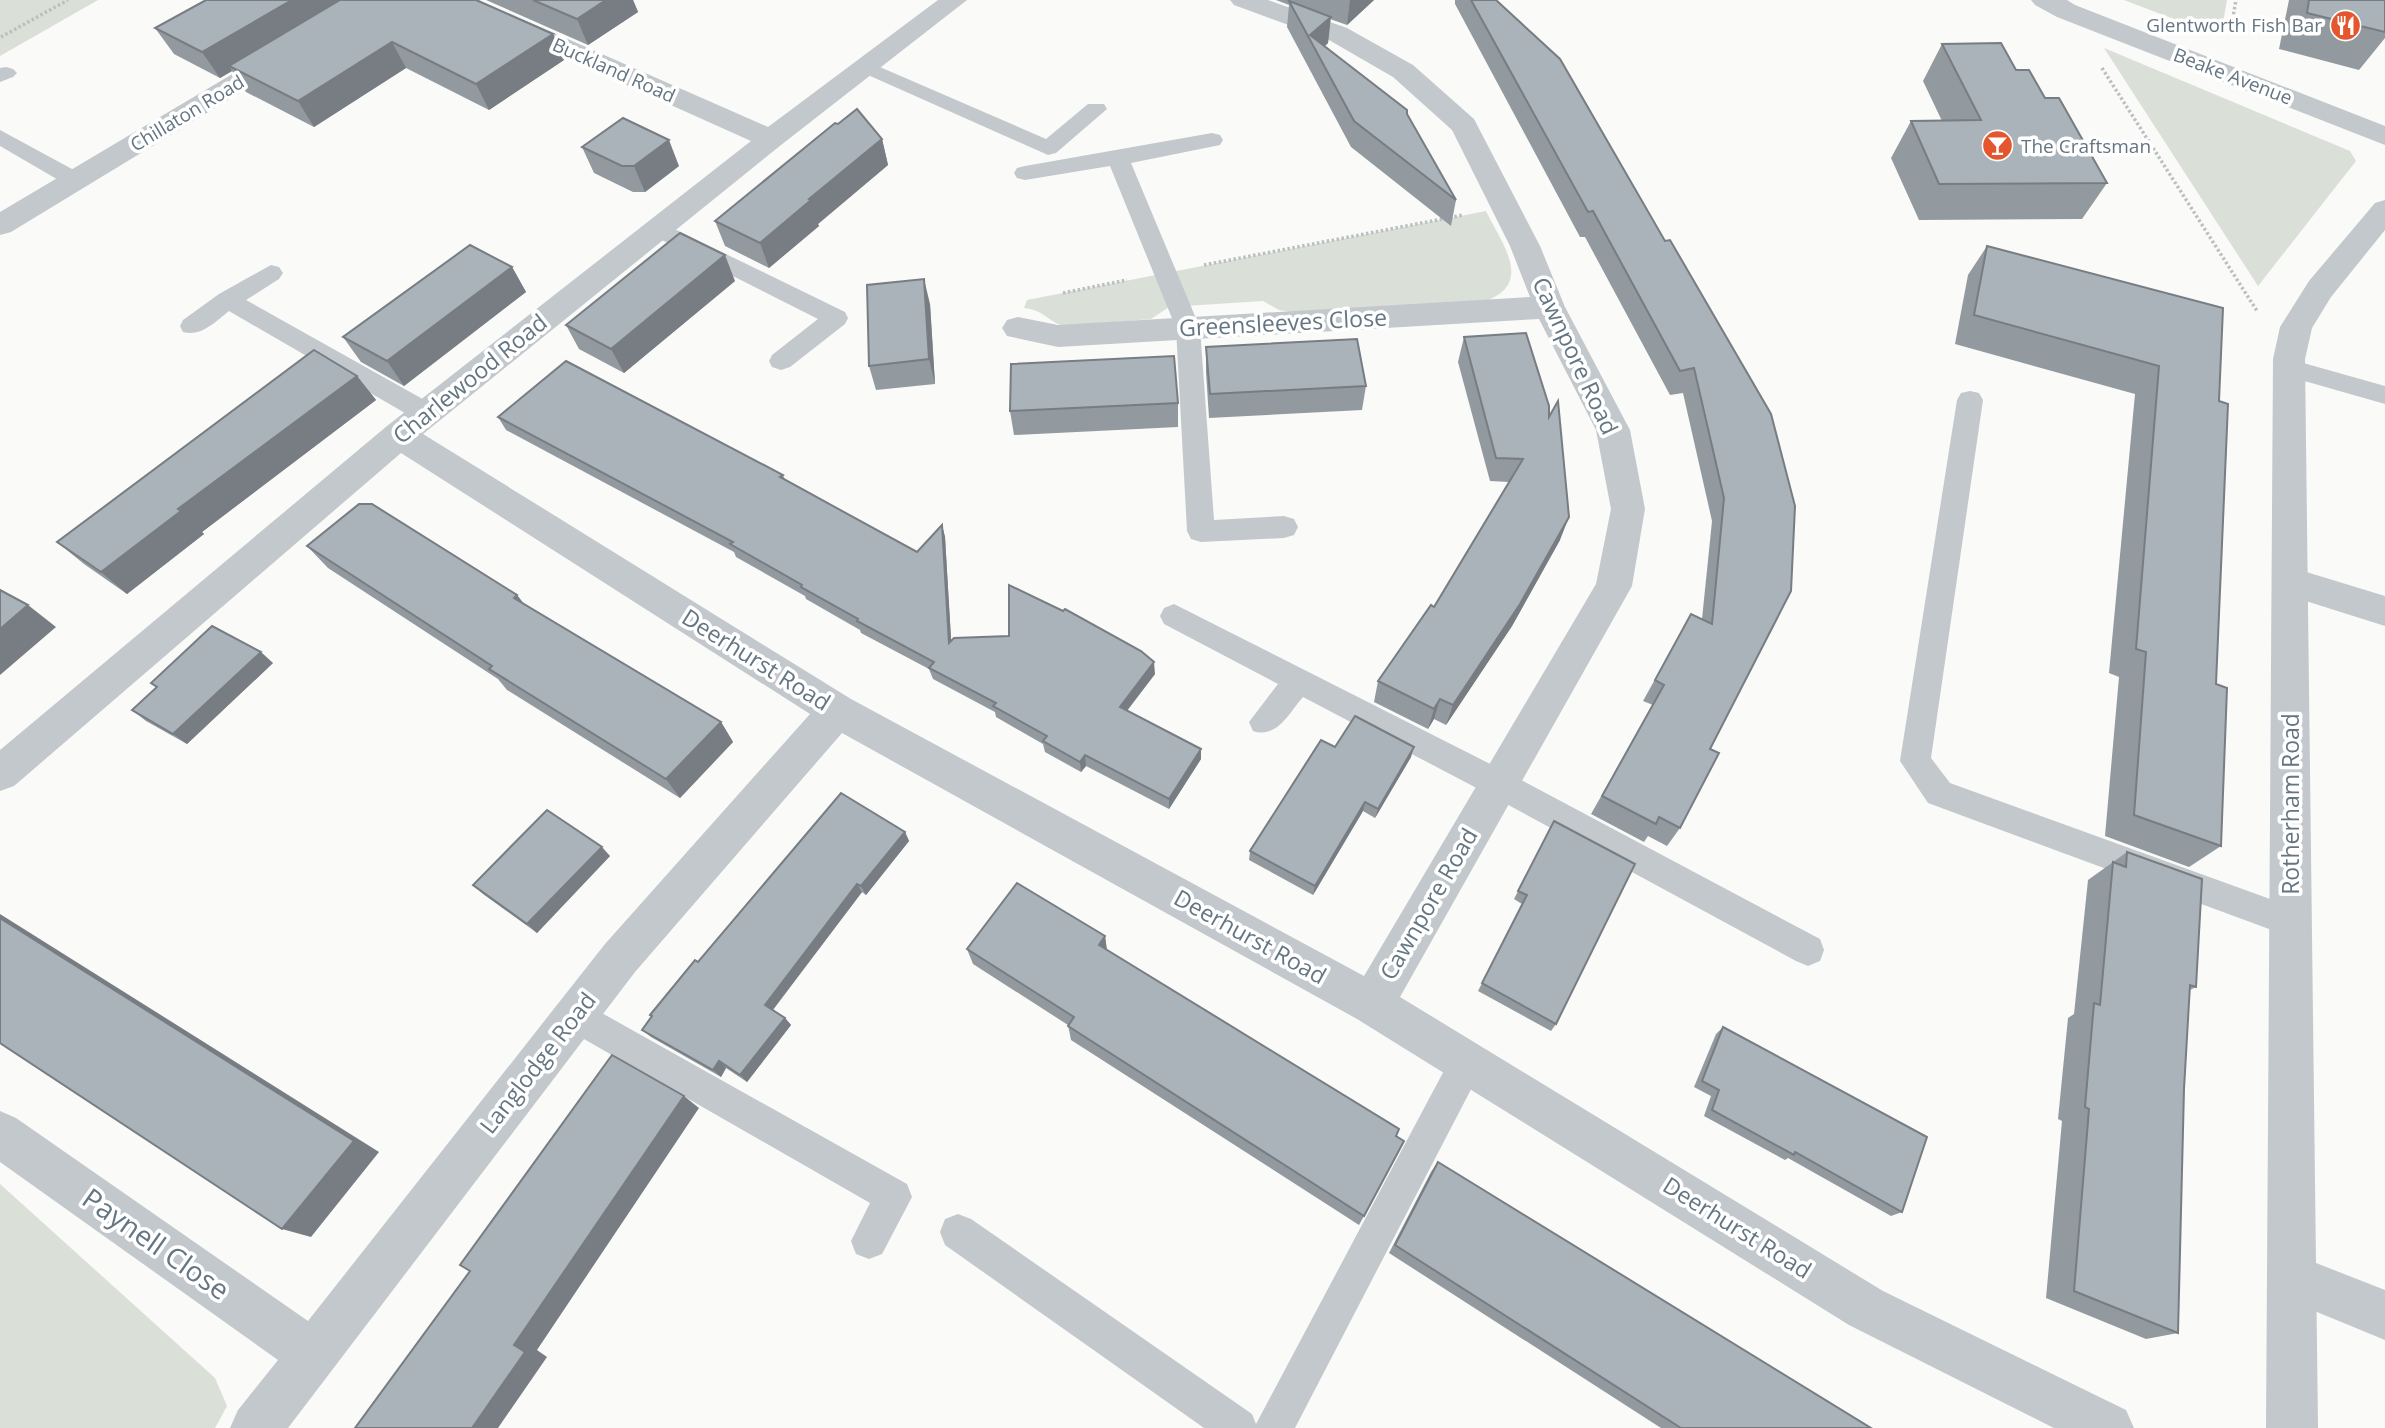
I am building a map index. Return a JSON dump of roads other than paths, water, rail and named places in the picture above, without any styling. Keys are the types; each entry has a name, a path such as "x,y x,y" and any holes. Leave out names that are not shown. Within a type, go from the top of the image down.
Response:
{"street":[{"name":"Chillaton Road","path":"0,225 375,0"},
{"name":"Buckland Road","path":"457,0 771,139"},
{"name":"Charlewood Road","path":"0,774 412,424 771,139 954,0"},
{"name":"Cawnpore Road","path":"1243,0 1338,34 1403,71 1464,125 1525,246 1549,307 1613,430 1628,509 1614,586 1372,1003"},
{"name":"Beake Avenue","path":"2060,5 2385,136"},
{"name":"Rotherham Road","path":"2292,1428 2289,368 2296,327 2320,289 2385,210"},
{"name":"Greensleeves Close","path":"1018,328 1058,335 1549,307"},
{"name":"Deerhurst Road","path":"412,424 837,711 1372,1003 1866,1308 2108,1428"},
{"path":"2290,582 2385,611"},
{"name":"Langlodge Road","path":"256,1428 620,958 837,711"},
{"name":"Paynell Close","path":"0,1134 313,1354"},
{"path":"2292,1278 2385,1315"}],"lane":[{"path":"866,67 1048,148 1097,109"},
{"path":"0,137 75,180"},
{"path":"1025,173 1212,140"},
{"path":"1118,158 1188,328 1201,531 1284,527"},
{"path":"658,229 836,318 781,361"},
{"path":"192,326 271,272"},
{"path":"228,300 412,424"},
{"path":"2289,368 2385,395"},
{"path":"1970,400 1915,761 1939,793 2291,922"},
{"path":"1174,616 1499,784 1808,950"},
{"path":"1264,722 1298,681"},
{"path":"575,1015 894,1197 869,1241"},
{"path":"1275,1428 1467,1062"},
{"path":"958,1232 1238,1428"}],"place":[{"name":"Glentworth Fish Bar","path":"2345,25"},
{"name":"The Craftsman","path":"1998,146"}]}
